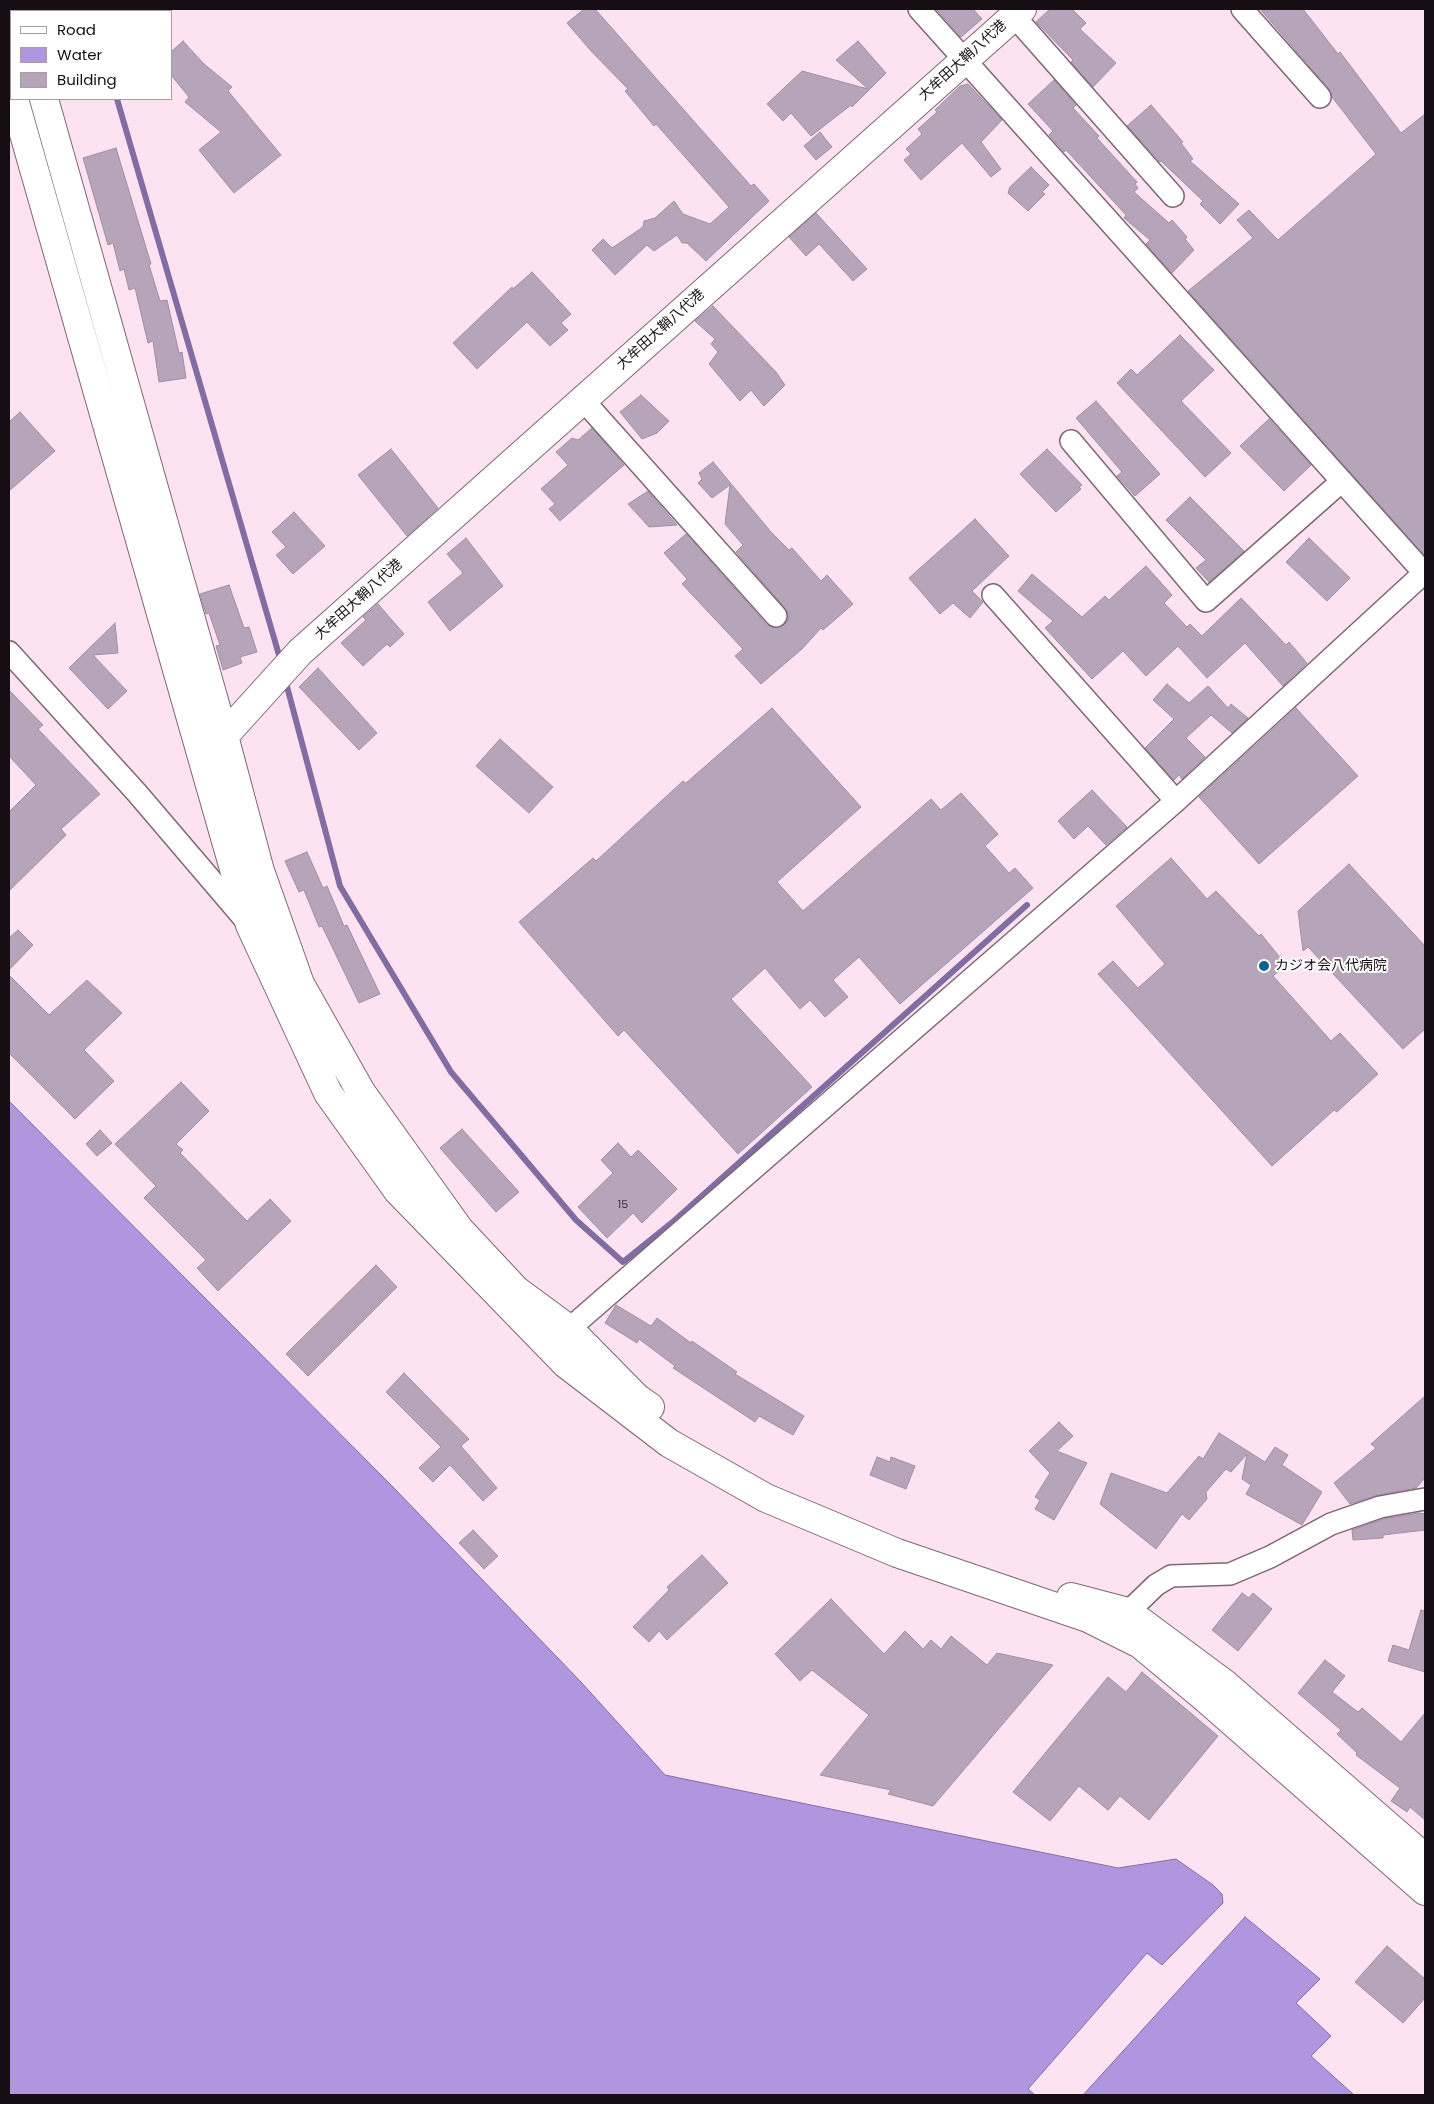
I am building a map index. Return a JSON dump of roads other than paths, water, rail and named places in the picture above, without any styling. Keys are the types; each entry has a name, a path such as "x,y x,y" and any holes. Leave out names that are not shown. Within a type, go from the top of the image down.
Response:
{"street":[{"path":"569,1329 1176,801 1425,573 919,9"},
{"path":"1242,9 1320,97"},
{"path":"1018,12 1173,196"},
{"name":"大牟田大鞘八代港","path":"224,736 258,701 300,652 1018,12"},
{"path":"14,100 250,925 328,1093 392,1183 566,1364 669,1443 766,1498 897,1553 1088,1618 1140,1644 1205,1698 1425,1891"},
{"path":"44,100 224,736 260,871 300,984 361,1092 459,1229 516,1290 569,1329 636,1398 712,1452 798,1499 889,1537 1050,1591 1128,1612 1225,1684 1425,1858"},
{"path":"583,400 776,616"},
{"path":"1071,442 1206,601 1342,481"},
{"path":"993,595 1176,801"},
{"path":"9,652 137,793 300,984"},
{"path":"1128,1612 1156,1585 1171,1576 1230,1574 1270,1557 1331,1524 1380,1506 1425,1499"}],"water":[{"path":"9,1101 393,1487 581,1682 665,1775 1118,1868 1176,1859 1213,1885 1222,1894 1223,1903 1162,1965 1147,1953 1028,2089 1035,2095 9,2095"},
{"path":"1245,1917 1320,1979 1296,2003 1331,2036 1311,2056 1354,2095 1083,2095"}],"waterway":[{"path":"117,100 281,662"},
{"path":"285,679 340,886 451,1072 576,1220 623,1262 675,1220 1027,905"}],"place":[{"name":"カジオ会八代病院","path":"1264,966"}]}
